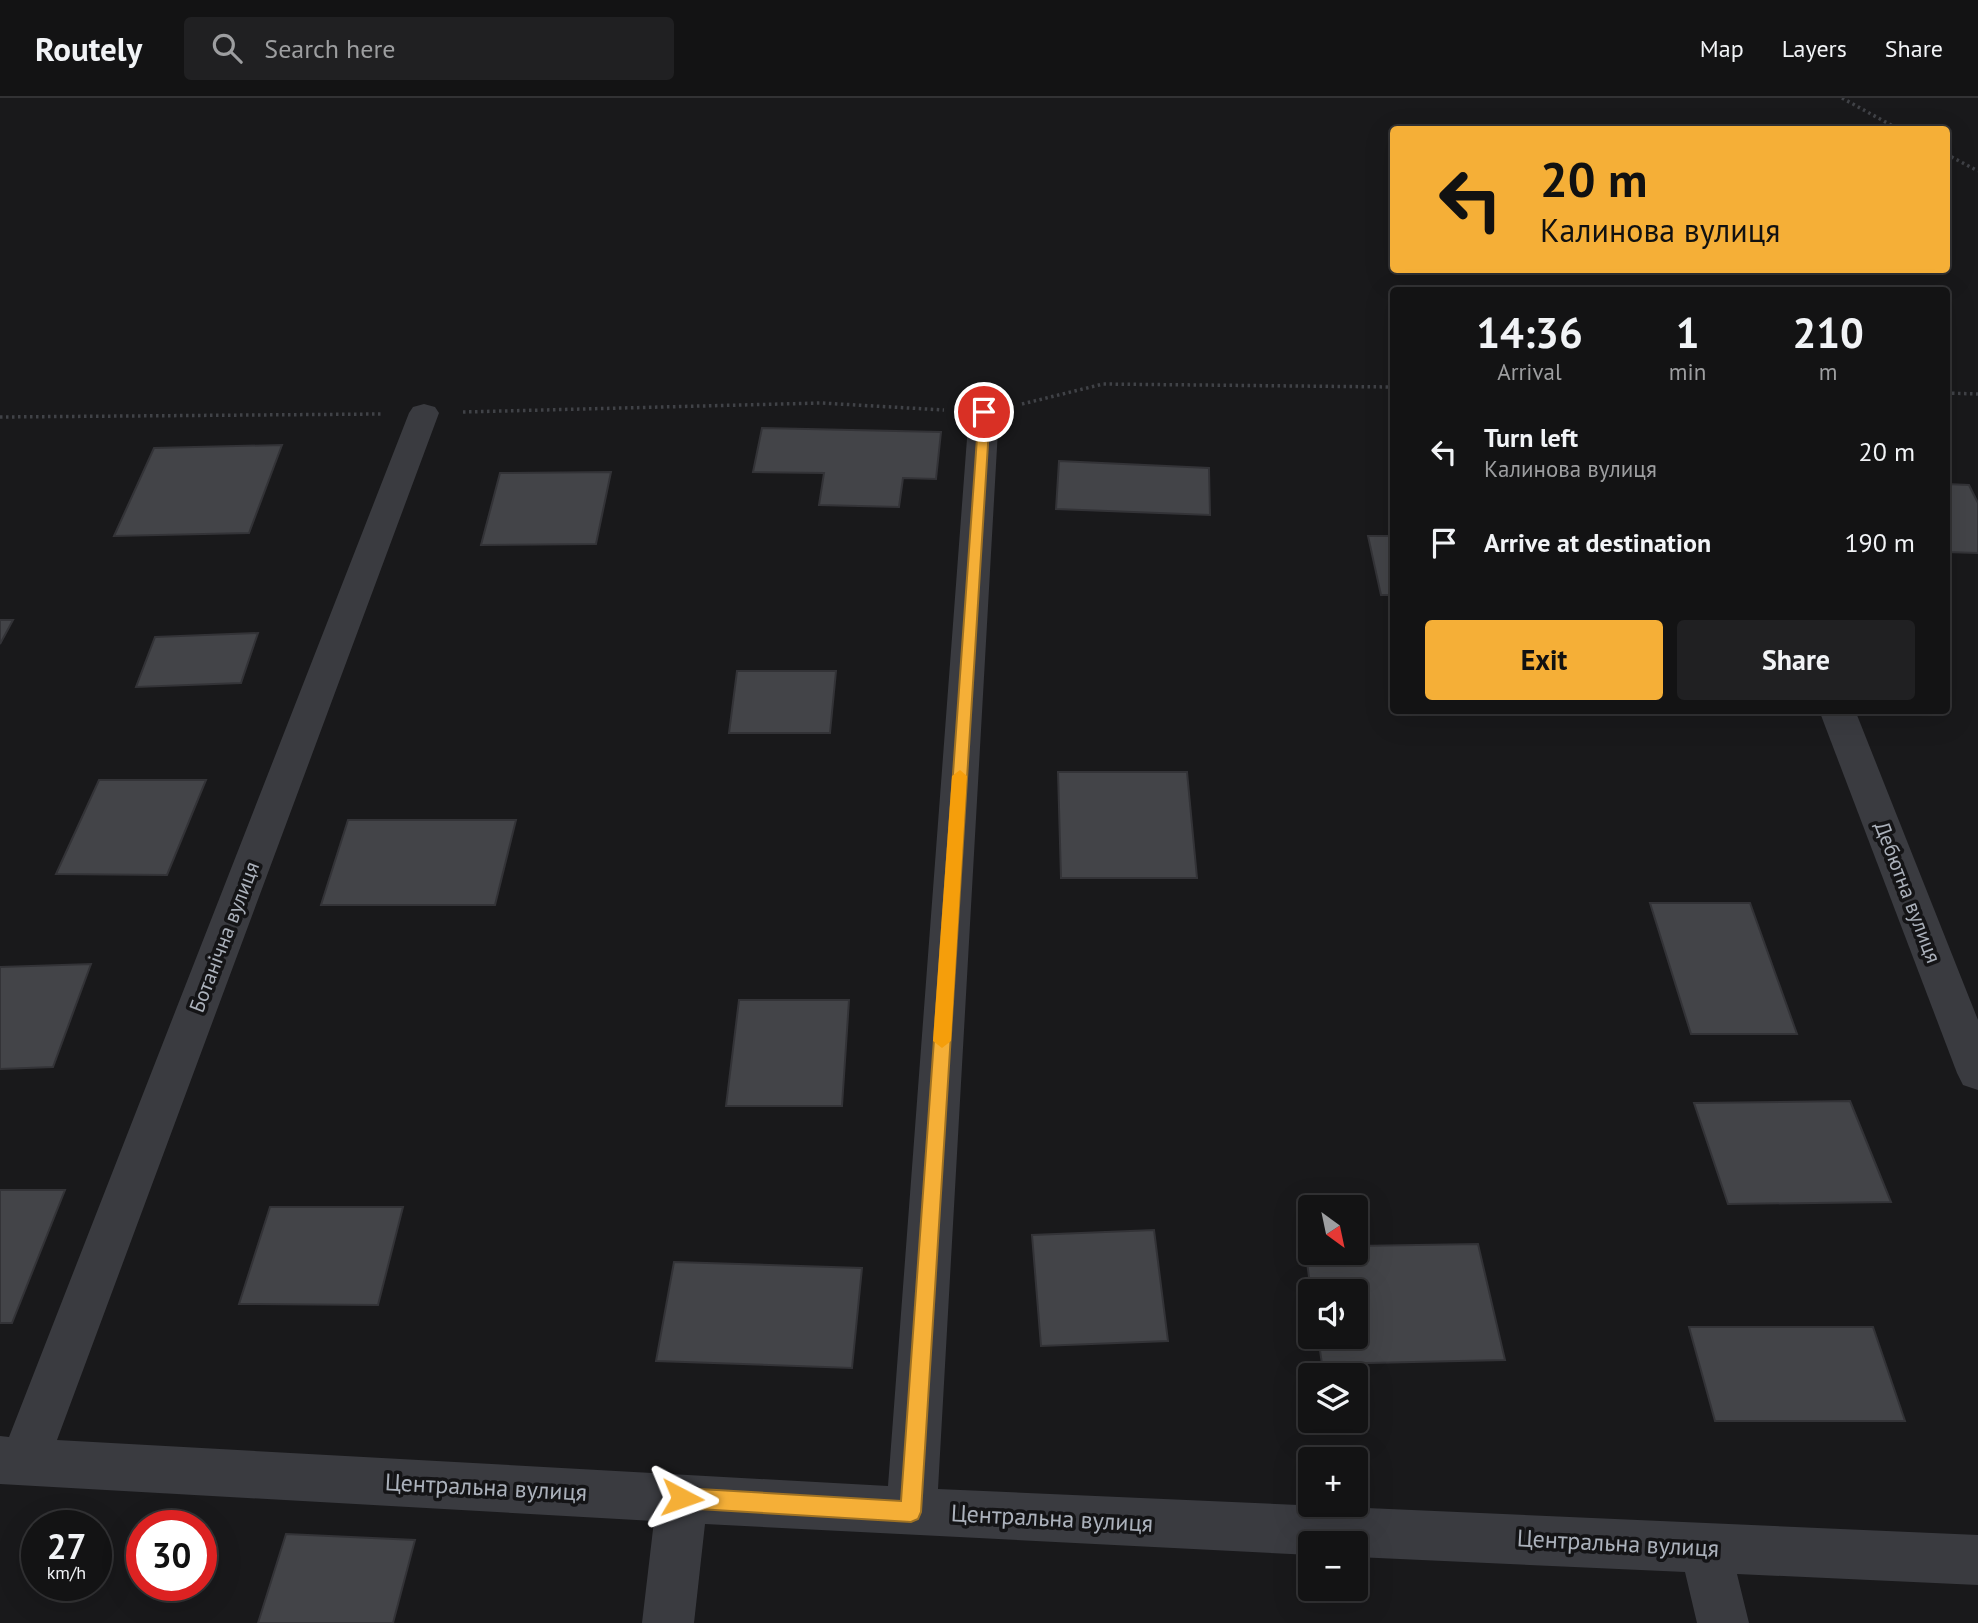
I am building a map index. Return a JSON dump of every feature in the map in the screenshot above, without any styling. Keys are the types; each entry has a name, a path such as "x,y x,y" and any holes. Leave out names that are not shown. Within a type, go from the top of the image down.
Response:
{"street":[{"path":"911,1512 984,412"},
{"name":"Ботанічна вулиця","path":"12,1461 424,414"},
{"name":"Дебютна вулиця","path":"1839,714 1978,1073"},
{"name":"Центральна вулиця","path":"12,1461 911,1512 1978,1560"},
{"path":"668,1623 682,1498"},
{"path":"1705,1547 1723,1623"}],"path":[{"path":"1842,98 1893,126"},
{"path":"1950,156 1978,171"},
{"path":"0,416 424,414 821,403 984,412 1103,384 1390,387"},
{"path":"1950,393 1978,394"}],"building":[{"path":"762,428 941,432 936,479 903,478 899,507 819,505 824,473 753,472"},
{"path":"282,445 249,533 114,536 154,448"},
{"path":"1059,461 1209,468 1210,515 1056,509"},
{"path":"611,472 596,544 481,545 500,473"},
{"path":"1950,484 1969,485 1978,503 1978,553 1950,552"},
{"path":"1368,536 1390,536 1390,595 1381,595"},
{"path":"0,620 13,620 0,644"},
{"path":"258,633 241,683 136,687 155,637"},
{"path":"737,671 836,671 830,733 729,733"},
{"path":"1058,772 1187,772 1197,878 1061,878"},
{"path":"99,780 206,780 167,875 56,874"},
{"path":"348,820 516,820 495,905 321,905"},
{"path":"1650,903 1750,903 1797,1034 1691,1034"},
{"path":"91,964 53,1067 0,1069 0,967"},
{"path":"739,1000 849,1000 842,1106 726,1106"},
{"path":"1850,1101 1891,1202 1728,1204 1694,1103"},
{"path":"0,1190 65,1190 12,1323 0,1323"},
{"path":"270,1207 403,1207 378,1305 239,1304"},
{"path":"1154,1230 1168,1341 1041,1346 1032,1235"},
{"path":"1478,1244 1505,1360 1322,1363 1320,1349 1368,1349 1368,1279 1309,1279 1307,1265 1368,1265 1368,1246"},
{"path":"674,1262 862,1268 852,1368 656,1361"},
{"path":"1689,1327 1873,1327 1905,1421 1715,1421"},
{"path":"286,1534 415,1540 393,1623 258,1623"}],"slow traffic":[{"path":"942,1041 960,776"}],"route":[{"path":"682,1498 911,1512 984,412"}]}
